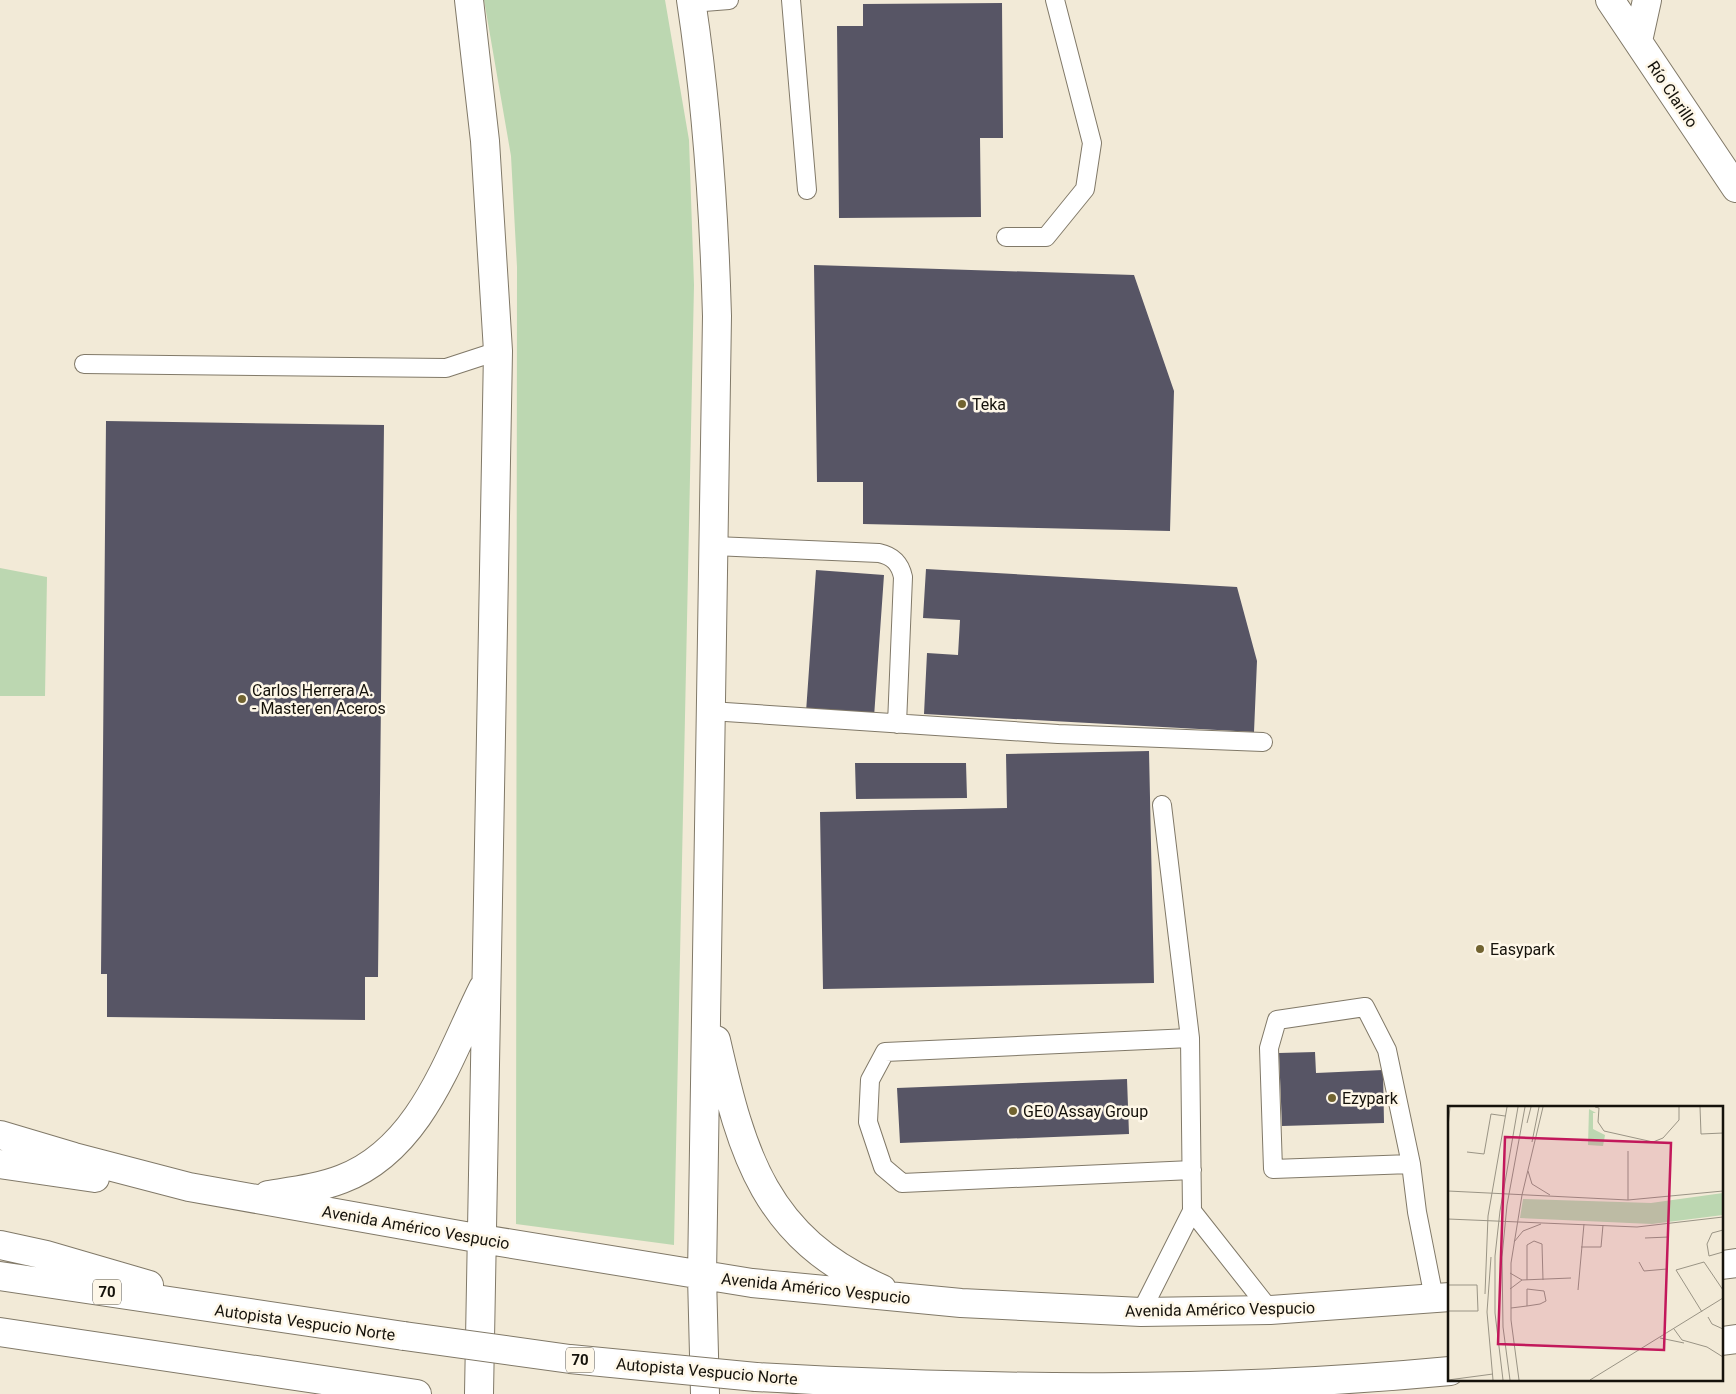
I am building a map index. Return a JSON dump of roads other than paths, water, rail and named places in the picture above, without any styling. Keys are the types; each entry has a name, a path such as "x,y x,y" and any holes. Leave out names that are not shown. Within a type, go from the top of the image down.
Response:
{"main road":[{"path":"469,0 485,141 498,351 478,1394"},
{"name":"Río Clarillo","path":"1610,0 1736,188"},
{"path":"1638,41 1647,0"},
{"path":"691,1 706,120 716,266 714,546 702,1276 705,1394"},
{"path":"251,1198 323,1185 343,1179 364,1169 384,1153 403,1134 434,1091 486,982"},
{"path":"706,995 736,1122 748,1158 780,1214 812,1248 841,1269 902,1297"},
{"name":"Avenida Américo Vespucio","path":"0,1134 74,1157 189,1187 482,1239 752,1283 1053,1309 1141,1312 1270,1310 1442,1297"},
{"name":"Avenida Américo Vespucio","path":"0,1164 116,1181 189,1187"},
{"path":"0,1245 140,1281 214,1308"},
{"name":"Autopista Vespucio Norte","path":"0,1276 570,1359 756,1377 913,1385 1096,1388 1280,1382 1448,1371"},
{"path":"0,1332 405,1392"}],"lane":[{"path":"691,1 729,0"},
{"path":"790,0 807,190"},
{"path":"1006,237 1046,237 1085,189 1092,142 1055,0"},
{"path":"84,364 446,368 498,351"},
{"path":"714,546 885,554 897,562 903,577 897,724"},
{"path":"710,711 1058,734 1263,742"},
{"path":"1141,1312 1192,1211 1190,1038 1162,805"},
{"path":"1412,1164 1272,1169 1269,1048 1277,1020 1365,1007 1387,1050 1412,1164 1417,1212 1442,1297"},
{"path":"1190,1038 885,1052 870,1080 868,1122 883,1167 902,1183 1192,1170"},
{"path":"1192,1211 1270,1310"}],"place":[{"name":"Teka","path":"962,404"},
{"name":"Carlos Herrera A. - Master en Aceros","path":"242,699"},
{"name":"Easypark","path":"1480,949"},
{"name":"Ezypark","path":"1332,1098"},
{"name":"GEO Assay Group","path":"1013,1111"}]}
